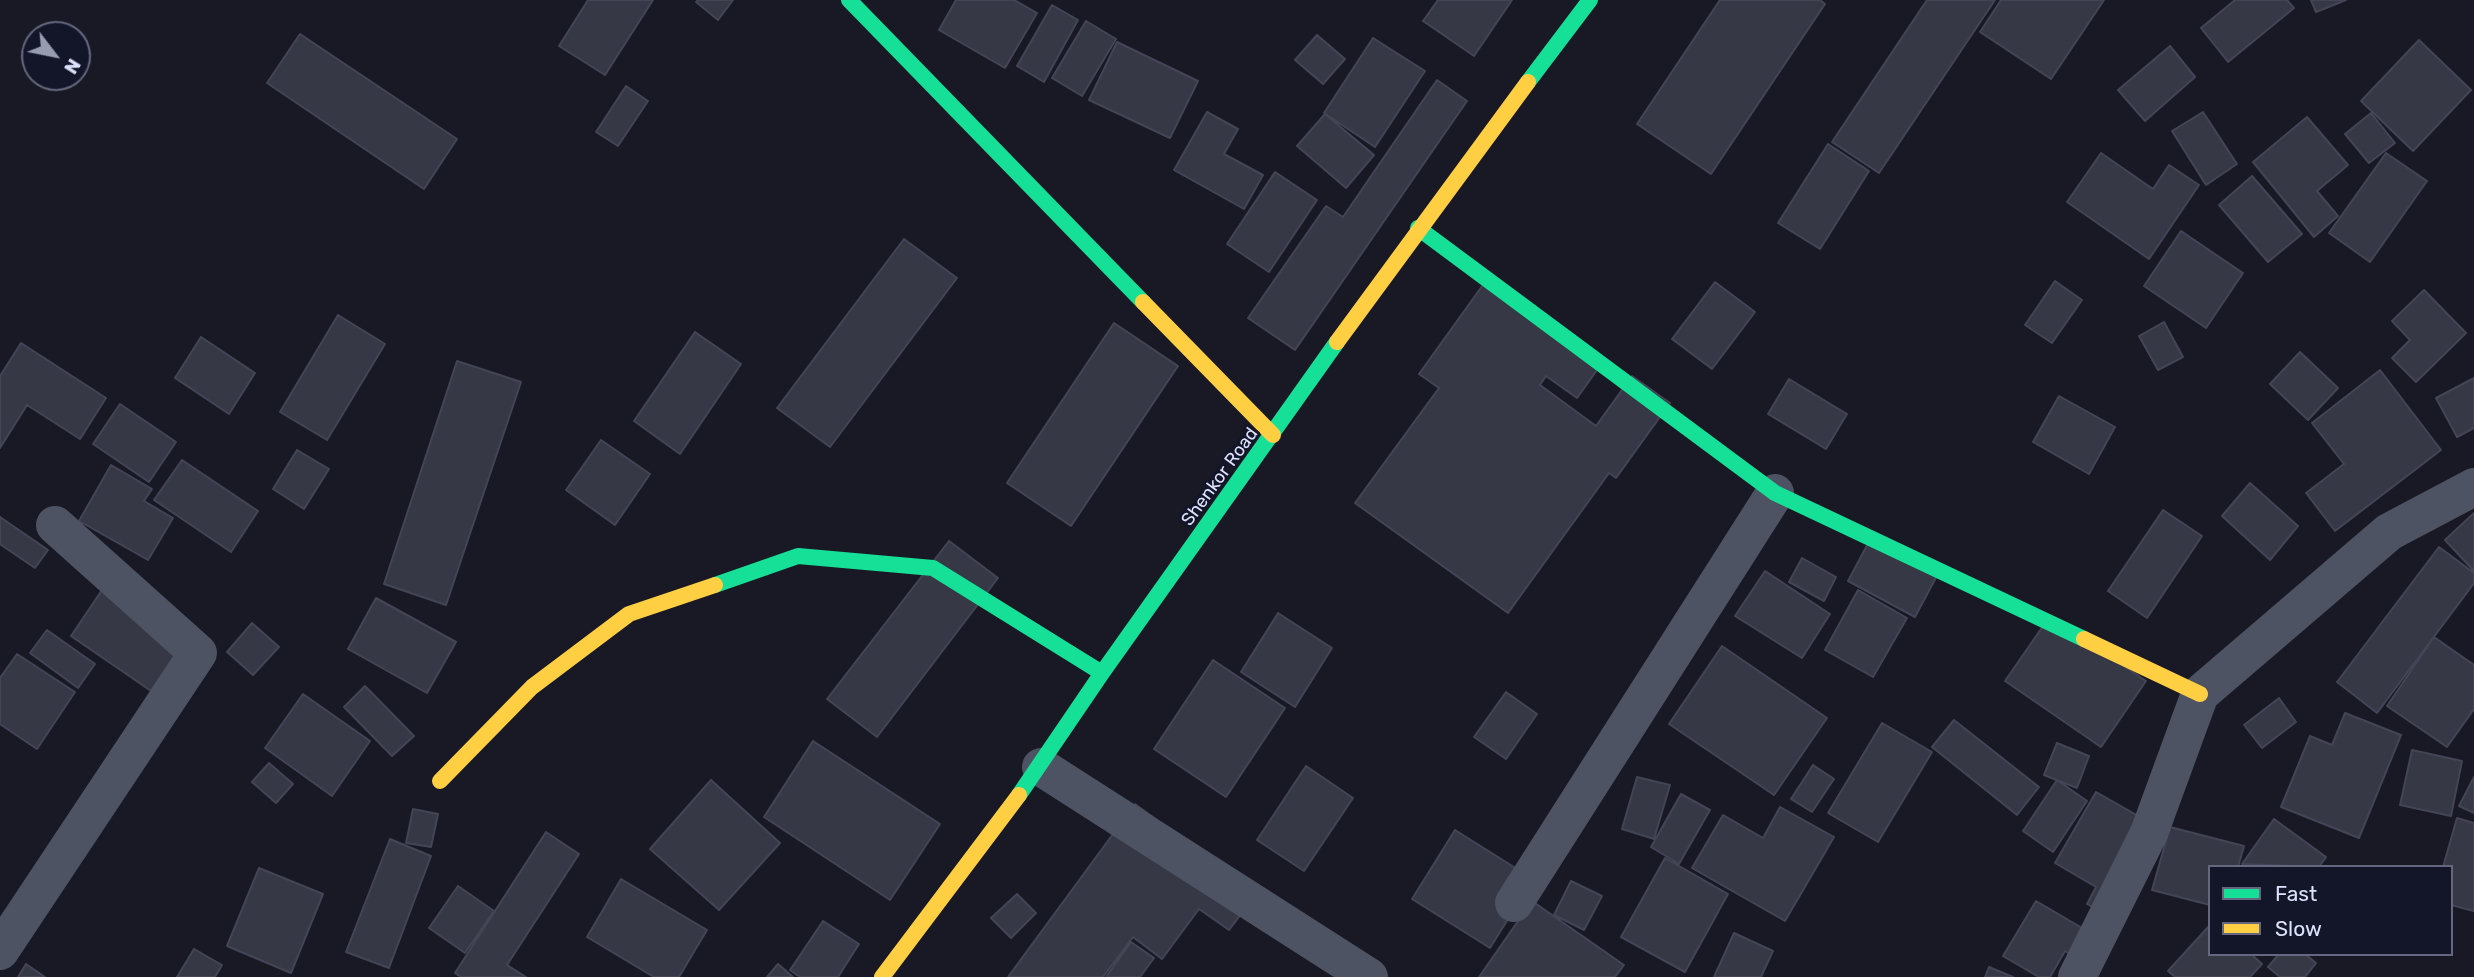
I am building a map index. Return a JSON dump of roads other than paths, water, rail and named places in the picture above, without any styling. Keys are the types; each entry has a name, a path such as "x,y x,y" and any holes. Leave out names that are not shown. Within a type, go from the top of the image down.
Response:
{"street":[{"path":"849,0 1273,435"},
{"name":"Shenkor Road","path":"882,977 1041,767 1102,673 1418,229 1590,0"},
{"path":"1418,229 1776,493 2200,694"},
{"path":"2077,977 2148,833 2200,694 2389,531 2474,486"},
{"path":"1514,903 1776,493"},
{"path":"0,951 198,653 55,525"},
{"path":"440,780 532,687 629,614 797,556 933,568 1102,673"},
{"path":"1041,767 1369,977"}]}
